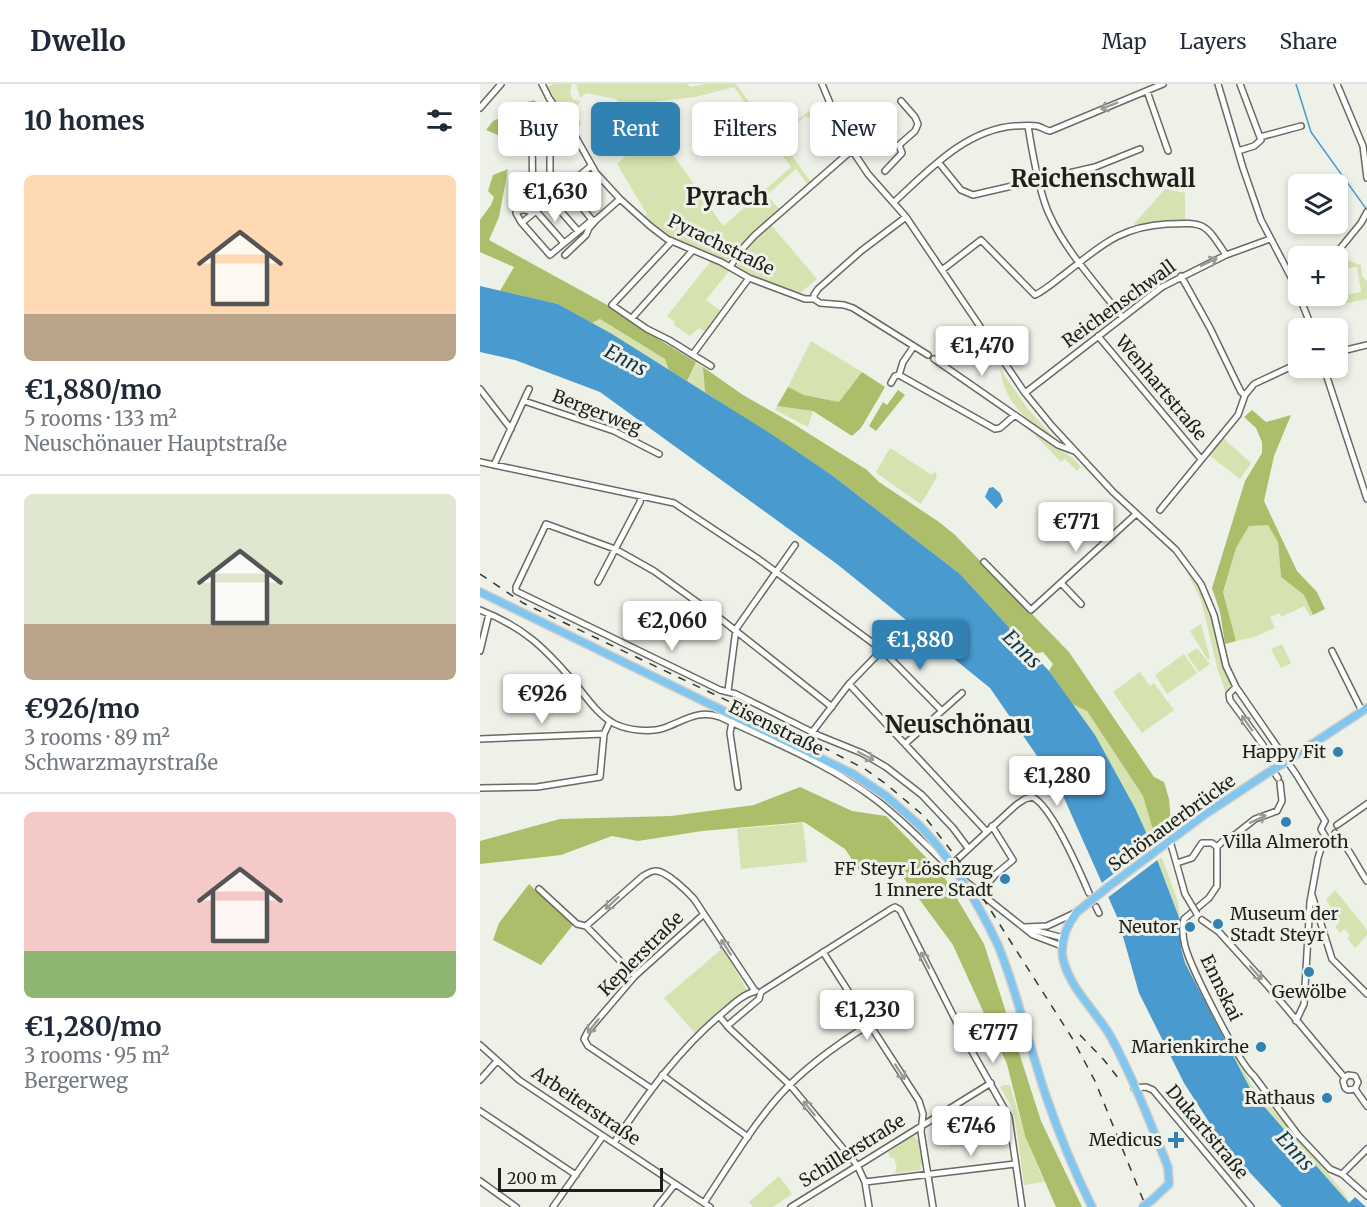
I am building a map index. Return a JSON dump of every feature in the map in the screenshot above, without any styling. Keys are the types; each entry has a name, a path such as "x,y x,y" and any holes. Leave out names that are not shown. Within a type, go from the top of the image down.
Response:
{"main road":[{"name":"Eisenstraße","path":"480,592 853,774 886,796 919,825 956,871 978,906 998,945 1013,984 1061,1140 1092,1207"},
{"name":"Schönauerbrücke","path":"1077,912 1170,841 1266,774 1364,710"},
{"path":"1063,942 1068,924 1077,912"},
{"name":"Dukartstraße","path":"1063,942 1064,962 1069,975 1110,1036 1168,1167 1169,1184 1142,1207"},
{"path":"1087,1196 1094,1201 1097,1207"}],"street":[{"path":"480,108 501,84"},
{"name":"Pyrachstraße","path":"542,84 552,102"},
{"path":"822,84 829,102"},
{"path":"894,202 966,141 1002,128 1038,126 1050,131 1163,84"},
{"path":"1218,84 1251,192 1270,239 1288,267"},
{"path":"1238,151 1254,146 1261,140 1240,84"},
{"path":"1336,84 1365,147 1367,178"},
{"path":"1147,91 1168,151"},
{"path":"885,171 902,153 899,145 915,131 918,124 901,101"},
{"path":"1028,126 1049,214 1065,243 1122,317"},
{"path":"1260,137 1300,126"},
{"name":"Pyrachstraße","path":"579,143 591,166 620,199 659,233 672,241 749,278 805,299 853,308 928,355"},
{"path":"939,163 961,190 973,195 1095,167 1140,149"},
{"path":"533,156 534,212"},
{"path":"550,156 552,198 578,231"},
{"path":"730,267 755,235 845,156"},
{"path":"856,156 868,174 906,217 1025,393 1113,492 1176,550 1201,584 1214,615 1226,666 1236,687 1324,821"},
{"path":"521,222 591,166"},
{"path":"565,186 594,220"},
{"path":"564,243 534,212 527,210 518,212 516,215 550,255 620,199"},
{"path":"1341,246 1366,213"},
{"path":"814,299 814,295 853,258 906,217"},
{"path":"566,255 586,236 594,220"},
{"path":"942,270 981,240 1035,295 1107,242 1126,231 1143,226 1176,223 1194,223 1206,227 1226,255"},
{"name":"Reichenschwall","path":"1025,393 1162,287 1226,255 1270,239"},
{"path":"672,241 612,305 646,329 711,366"},
{"path":"632,318 693,250"},
{"path":"1181,276 1245,396"},
{"path":"693,354 749,278"},
{"name":"Wenhartstraße","path":"1098,336 1201,459"},
{"path":"1348,350 1367,345"},
{"path":"891,383 899,375 903,362 914,346"},
{"path":"934,359 1058,445 1076,452"},
{"path":"1160,510 1238,415 1245,396 1254,384 1288,368"},
{"path":"899,375 995,429 1000,428 1015,416"},
{"path":"1327,378 1367,499"},
{"path":"480,389 511,429"},
{"name":"Bergerweg","path":"494,465 529,389"},
{"name":"Bergerweg","path":"524,401 614,431 659,454"},
{"path":"480,462 674,503 882,650 941,710"},
{"path":"598,582 641,496"},
{"path":"984,562 1031,610 1136,514"},
{"path":"832,707 654,571 615,549 546,524 516,587 519,592 720,690 728,691 862,753 901,778 936,810 968,848"},
{"path":"728,691 736,632 795,545"},
{"path":"1061,583 1081,604"},
{"path":"480,610 538,642 610,722 604,734 600,777 537,787 480,788"},
{"path":"480,651 489,614"},
{"path":"813,731 849,684 882,650"},
{"path":"1332,651 1364,710"},
{"path":"849,684 986,831"},
{"path":"1236,687 1229,694 1230,700 1263,746 1270,761"},
{"path":"905,744 962,693"},
{"name":"Eisenstraße","path":"610,722 630,729 657,729 692,716 709,714 732,722 854,784 902,820 979,894 1023,927 1063,942"},
{"path":"732,722 730,733 738,787"},
{"path":"480,739 604,734"},
{"path":"1177,863 1192,858 1202,843 1212,843 1217,847 1255,819 1277,811 1282,801 1278,779"},
{"path":"949,867 1016,805 1029,798 1038,800 1045,810 1078,867 1089,893"},
{"path":"1325,836 1335,833 1337,825 1367,804"},
{"path":"1324,821 1332,820 1337,825"},
{"path":"1296,1021 1304,1004 1310,902 1318,858 1325,836 1321,829 1324,821"},
{"path":"979,894 996,874 1013,860 992,826"},
{"path":"1335,833 1347,846 1367,881"},
{"path":"1170,841 1185,894 1197,914"},
{"name":"Ennskai","path":"1217,847 1217,886 1209,898 1184,919 1185,948 1226,1033 1247,1070 1298,1136 1330,1169 1341,1174 1367,1196"},
{"path":"586,926 638,880 653,871 661,872 685,890 758,991 759,999 728,1026"},
{"path":"539,889 577,924 586,926 635,976"},
{"path":"1311,893 1332,959 1367,994"},
{"path":"614,1143 662,1075 693,1040 719,1016 741,998 758,991 896,907 908,924 961,1030 1010,1117 1022,1207"},
{"path":"1023,927 1047,926 1077,912"},
{"name":"Keplerstraße","path":"652,1089 588,1046 584,1039 588,1031 635,976 704,914"},
{"path":"1202,920 1219,932 1267,985 1345,1078"},
{"path":"823,952 919,1101 923,1114 921,1132 933,1207"},
{"path":"719,1016 790,1085 857,1165 865,1182 869,1207"},
{"path":"707,1205 748,1137 772,1104 830,1049 870,1024"},
{"name":"Arbeiterstraße","path":"480,1045 519,1080 707,1205"},
{"path":"480,1080 497,1061"},
{"path":"662,1075 748,1137"},
{"path":"1345,1078 1355,1076 1358,1082 1356,1089 1367,1106"},
{"path":"1345,1078 1343,1081 1345,1088 1356,1089"},
{"name":"Schillerstraße","path":"790,1207 991,1083"},
{"name":"Dukartstraße","path":"1134,1088 1146,1087 1152,1090 1251,1207"},
{"path":"480,1111 576,1175"},
{"path":"553,1207 603,1136"},
{"path":"1341,1174 1367,1149"},
{"path":"865,1182 1016,1164"},
{"path":"480,1181 516,1207"},
{"path":"657,1207 675,1184"}],"green space":[{"path":"554,84 572,84 570,92 573,100 581,101 579,103 555,102 545,88"},
{"path":"576,84 687,84 690,87 705,84 736,84 749,102 745,102 734,87 695,97 654,102 618,102 616,99 586,93 580,98"},
{"path":"810,111 810,117 806,116 798,122"},
{"path":"498,119 498,135 486,130"},
{"path":"626,156 674,156 723,226 791,167 783,156 792,156 810,181 824,171 809,186 796,169 767,195 780,210 734,256 723,260 666,235 644,217 647,214 617,164"},
{"path":"508,169 499,217 489,240 611,307 640,328 696,362 687,381 669,370 665,359 600,319 592,323 558,304 500,291 514,267 480,252 480,220 494,197 488,191 493,175"},
{"path":"1165,189 1185,193 1185,221 1151,222 1136,226 1134,224"},
{"path":"771,225 817,279 799,294 737,268 745,249"},
{"path":"1348,260 1361,265 1362,276 1367,281 1367,299 1348,303 1348,294 1361,292 1357,267 1348,268"},
{"path":"711,261 729,271 706,300 722,312 706,332 699,328 690,336 674,325 675,322 667,316"},
{"path":"600,319 665,359 669,370 592,323"},
{"path":"811,341 862,372 839,402 804,395 788,387"},
{"path":"696,362 703,367 705,392 687,381"},
{"path":"703,367 743,395 867,470 879,482 954,534 1069,652 1154,777 1164,782 1169,799 1171,822 1167,824 1167,828 1160,834 1153,830 1143,796 1087,711 1072,704 1049,671 1053,664 1043,652 1033,654 960,574 833,476 705,392"},
{"path":"1000,369 1028,409 1057,441 1027,419 1013,403 1007,393"},
{"path":"862,372 885,387 861,428 852,436 813,411 777,406 788,387 804,395 839,402"},
{"path":"898,390 905,395 876,431 869,426 883,402 887,405"},
{"path":"777,406 813,411 808,427 775,410"},
{"path":"1252,410 1266,422 1291,415 1274,456 1264,501 1297,571 1317,592 1325,609 1313,615 1304,595 1281,577 1278,542 1268,525 1249,526 1236,548 1223,592 1236,641 1225,644 1220,612 1212,588 1245,481 1262,453 1262,442 1256,428 1244,417"},
{"path":"1018,422 1073,458 1081,467 1077,471 1065,459 1061,462 1035,435"},
{"path":"1223,438 1251,463 1240,479 1209,455"},
{"path":"890,448 932,475 935,471 937,477 921,504 876,472"},
{"path":"1268,524 1278,542 1281,577 1304,595 1313,615 1310,616 1304,606 1281,617 1279,613 1270,617 1275,628 1254,637 1236,641 1223,592 1236,548 1249,526"},
{"path":"1187,567 1207,603 1231,687 1226,693 1218,671 1201,600 1185,569"},
{"path":"1201,624 1210,658 1208,660 1190,631"},
{"path":"1282,644 1291,663 1281,668 1271,649"},
{"path":"1197,648 1210,664 1199,672 1187,655"},
{"path":"1184,654 1197,673 1167,694 1155,675"},
{"path":"1140,672 1150,686 1154,683 1174,710 1142,733 1113,692"},
{"path":"1073,704 1087,711 1143,796 1153,830 1160,833 1167,828 1151,844 1115,772"},
{"path":"800,787 852,811 886,816 943,875 984,944 1041,1121 1082,1207 1056,1207 1025,1136 1007,1064 953,945 897,869 863,876 845,849 804,822 702,831 638,841 612,836 561,855 480,864 480,841 560,819 671,816 754,805"},
{"path":"803,823 807,862 741,869 737,829"},
{"path":"1162,858 1178,902 1180,920 1157,859"},
{"path":"529,884 573,925 541,965 493,940 499,923"},
{"path":"1335,890 1367,930 1367,935 1355,948 1347,938 1350,936 1345,929 1340,933 1335,926 1339,923 1337,917 1326,900"},
{"path":"1182,947 1251,1084 1341,1189 1349,1203 1253,1094 1185,963"},
{"path":"723,948 747,990 695,1033 664,998"},
{"path":"1010,1085 1025,1136 1044,1182 1024,1185 1015,1119 1012,1107 1000,1087"},
{"path":"974,1122 980,1132 991,1129 992,1144 950,1147 950,1138"},
{"path":"913,1136 919,1141 921,1170 895,1173 897,1164 894,1158 890,1158 888,1152"},
{"path":"779,1176 792,1194 773,1207 753,1207 749,1202"}],"water":[{"name":"Enns","path":"480,286 558,304 612,334 771,434 833,476 960,574 1049,671 1095,735 1135,808 1150,841 1180,920 1181,948 1185,963 1253,1094 1349,1203 1355,1197 1366,1207 1282,1207 1223,1144 1184,1083 1139,993 1118,919 1060,789 990,688 837,564 600,392 515,360 480,352"},
{"path":"993,487 1000,493 1003,501 996,509 985,497 989,488"}],"pier":[{"path":"1154,843 1160,858 1106,899 1099,885"}],"waterway":[{"path":"1296,84 1311,132 1367,210"}],"railway":[{"path":"480,574 523,603 793,732 865,769 924,816 960,862 1072,1038 1095,1081 1146,1207"},
{"path":"1080,1035 1119,1079"}],"place":[{"name":"Happy Fit","path":"1338,752"},
{"name":"Villa Almeroth","path":"1286,822"},
{"name":"FF Steyr Löschzug 1 Innere Stadt","path":"1005,879"},
{"name":"Museum der Stadt Steyr","path":"1218,924"},
{"name":"Neutor","path":"1190,927"},
{"name":"Gewölbe","path":"1309,972"},
{"name":"Marienkirche","path":"1261,1047"},
{"name":"Rathaus","path":"1327,1098"},
{"name":"Medicus","path":"1176,1140"}],"district":[{"name":"Reichenschwall","path":"1103,179"},
{"name":"Pyrach","path":"727,197"},
{"name":"Neuschönau","path":"958,725"}]}
